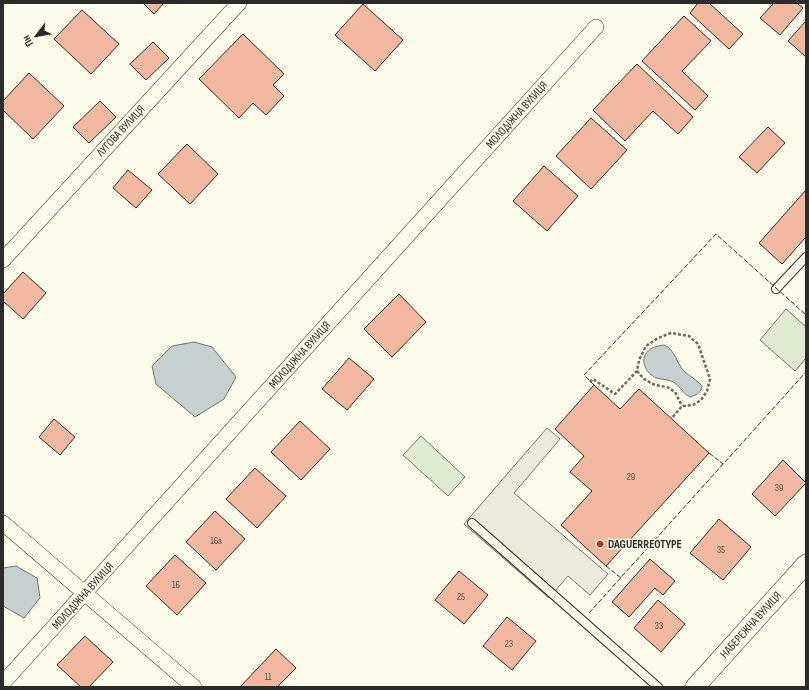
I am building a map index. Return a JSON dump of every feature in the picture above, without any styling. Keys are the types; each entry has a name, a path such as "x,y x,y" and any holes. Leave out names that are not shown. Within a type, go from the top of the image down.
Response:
{"street":[{"name":"ЛУГОВА ВУЛИЦЯ","path":"3,260 239,3"},
{"name":"МОЛОДІЖНА ВУЛИЦЯ","path":"3,683 596,27"},
{"path":"3,523 194,687"},
{"name":"НАБЕРЕЖНА ВУЛИЦЯ","path":"695,687 806,564"}],"lane":[{"path":"776,289 806,257"},
{"path":"472,523 658,687"}],"path":[{"path":"590,382 593,379 615,394 637,371 639,360 646,346 671,333 689,336 698,344 710,379 707,391 701,400 693,405 682,406 672,418"},
{"path":"637,371 644,379 655,385 667,387 675,392 682,406"}],"green space":[{"path":"786,309 806,327 806,358 795,371 760,340"},
{"path":"421,436 465,477 448,496 403,455"}],"shaded area":[{"path":"194,342 212,347 236,377 224,399 195,417 156,384 152,366 172,346"},
{"path":"664,345 674,354 682,369 702,386 701,390 695,395 690,397 675,383 654,377 646,369 644,362 645,355 653,348"},
{"path":"547,428 560,439 514,493 608,574 590,595 568,576 549,598 464,524"},
{"path":"16,566 37,578 40,598 24,618 3,606 3,568"}],"building":[{"path":"143,3 164,3 154,14"},
{"path":"698,3 709,3 743,34 729,49 690,13"},
{"path":"774,3 797,3 803,8 780,35 760,18"},
{"path":"363,4 403,40 375,71 335,35"},
{"path":"82,10 119,44 91,74 54,39"},
{"path":"684,16 711,41 682,71 708,96 695,110 642,61"},
{"path":"806,21 806,57 788,41"},
{"path":"243,34 284,74 273,85 284,96 266,115 253,103 239,118 199,79"},
{"path":"153,42 169,58 146,80 130,64"},
{"path":"637,64 693,117 678,134 653,111 625,141 593,110"},
{"path":"29,73 64,106 33,139 3,110 3,101"},
{"path":"100,101 116,117 89,143 73,127"},
{"path":"591,118 627,150 591,189 556,156"},
{"path":"768,127 785,143 757,173 739,157"},
{"path":"187,144 218,174 190,204 158,174"},
{"path":"544,166 578,196 547,231 513,201"},
{"path":"128,170 152,190 136,208 113,188"},
{"path":"806,190 806,237 782,264 759,243"},
{"path":"23,272 46,293 23,319 3,301 3,294"},
{"path":"399,294 426,322 392,357 364,329"},
{"path":"349,358 374,379 347,410 322,389"},
{"path":"594,385 620,409 639,389 709,453 606,566 561,525 592,491 570,472 584,456 555,429"},
{"path":"54,419 75,437 60,455 39,437"},
{"path":"300,421 330,449 301,480 271,452"},
{"path":"783,460 806,483 775,516 752,494"},
{"path":"255,468 286,496 257,528 226,499"},
{"path":"215,511 245,539 216,570 186,542"},
{"path":"719,519 751,547 723,580 690,553"},
{"path":"175,555 206,583 177,615 146,586"},
{"path":"650,559 675,581 663,595 655,588 629,617 612,602"},
{"path":"459,571 488,595 464,624 435,600"},
{"path":"658,600 685,624 661,652 634,628"},
{"path":"507,617 536,641 512,670 483,646"},
{"path":"85,636 113,662 89,687 81,687 57,665"},
{"path":"276,649 296,668 277,687 240,687"}],"fence":[{"path":"594,385 584,375 716,234 806,315"},
{"path":"589,613 806,372"},
{"path":"709,453 723,464"},
{"path":"606,566 621,578"}],"place":[{"name":"DAGUERREOTYPE","path":"600,544"}]}
